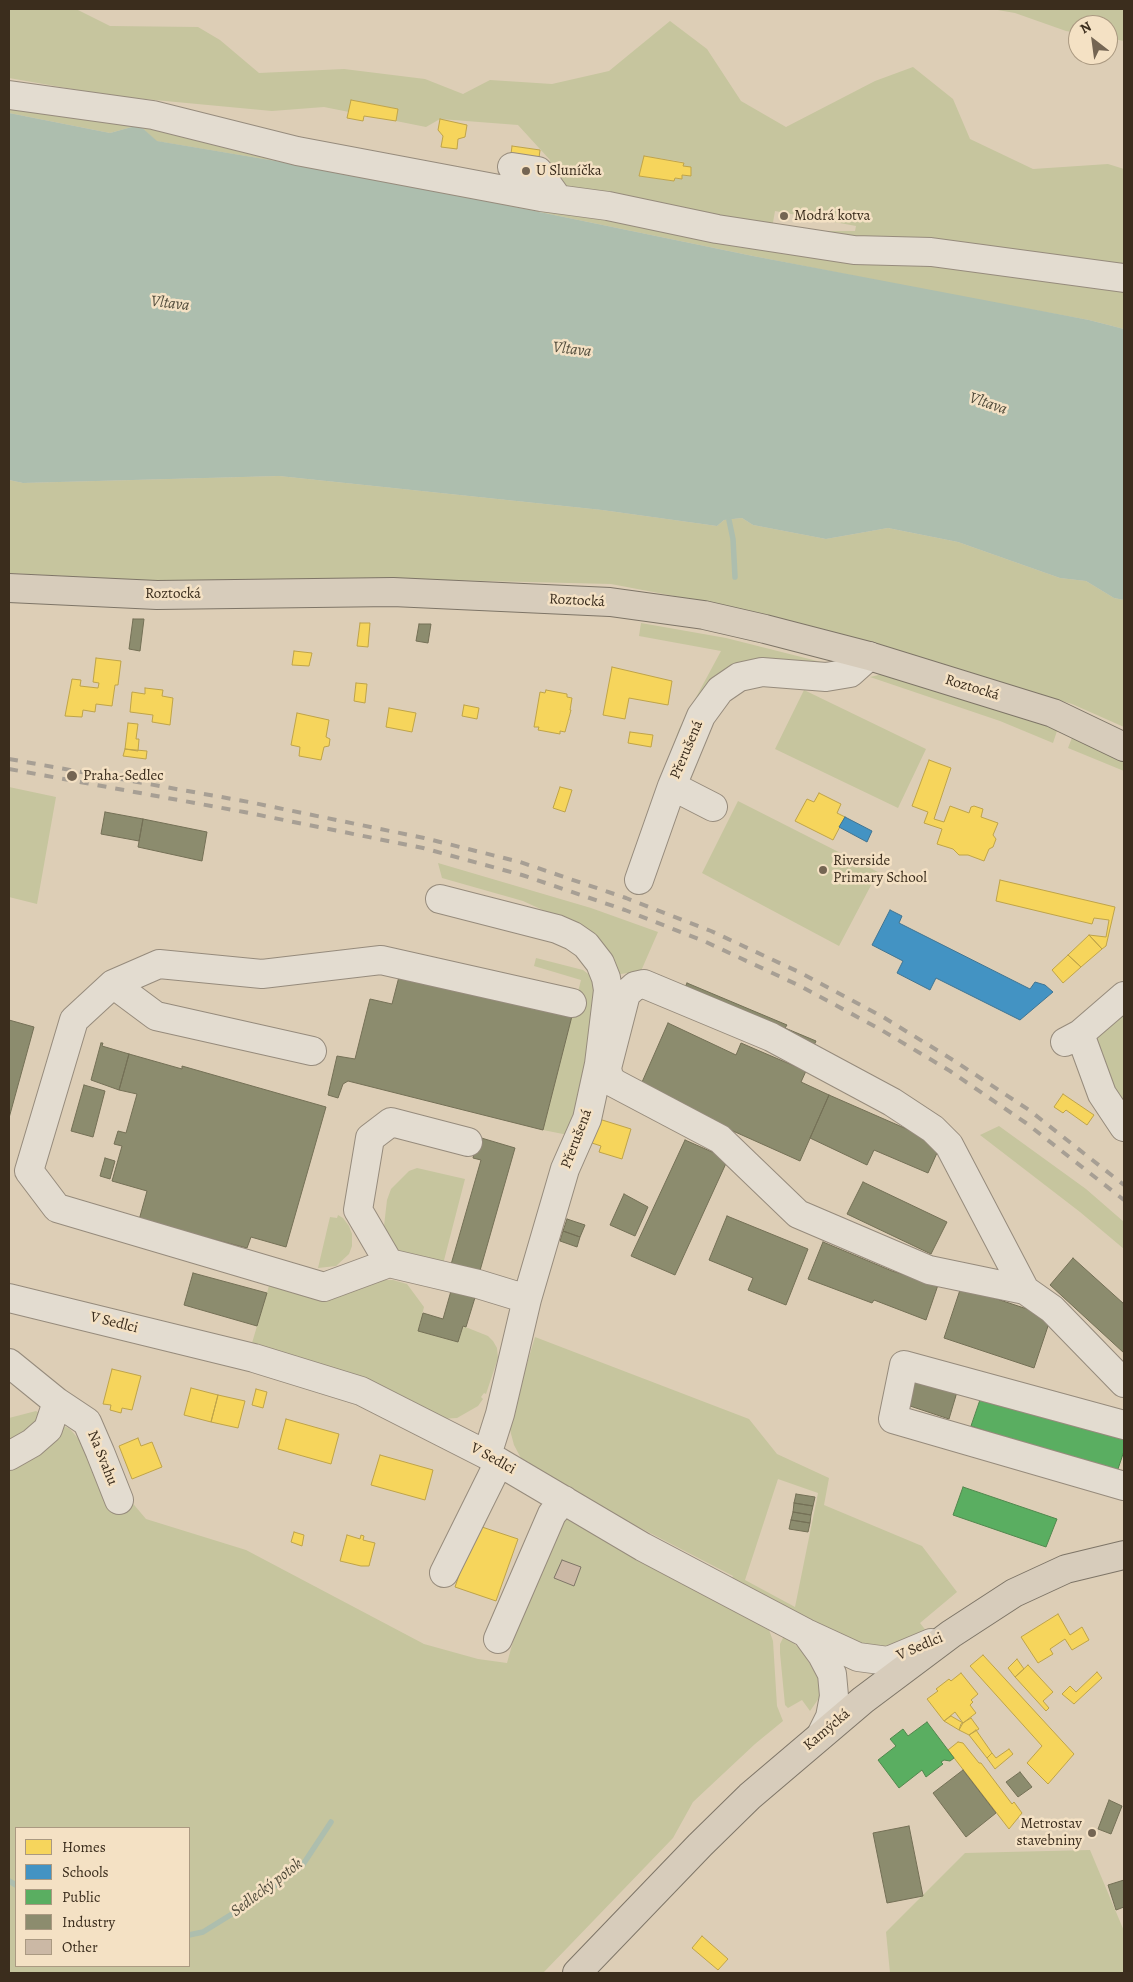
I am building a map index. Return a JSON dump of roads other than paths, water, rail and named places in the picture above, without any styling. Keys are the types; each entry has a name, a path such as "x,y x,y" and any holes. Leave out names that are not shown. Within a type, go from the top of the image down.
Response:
{"main road":[{"name":"Roztocká","path":"9,588 157,595 393,592 610,602 704,615 869,656 1053,713 1124,747"},
{"name":"Kamýcká","path":"577,1973 750,1796 863,1700 950,1634 1014,1593 1066,1569 1124,1555"}],"street":[{"path":"9,95 153,115 297,151 558,199 608,206 718,229 854,250 931,252 1124,278"},
{"path":"512,166 538,171 558,199"},
{"name":"Přerušená","path":"639,880 672,786 701,716 720,690 738,677 762,672 826,677 850,673 869,656"},
{"path":"672,786 714,807"},
{"name":"Přerušená","path":"440,899 573,936 586,945 600,963 608,990 599,1064 587,1119 565,1169 527,1299 500,1414 493,1458 444,1573"},
{"path":"527,1299 478,1284 390,1263 324,1287 57,1208 29,1171 74,1020 113,984 159,964 262,974 381,960 572,1004"},
{"path":"113,984 156,1016 312,1051"},
{"path":"1026,1290 949,1144 933,1129 892,1102 771,1037 644,984 635,986 626,994 607,1068 609,1076 614,1083 720,1139 798,1214 929,1270 1026,1290 1052,1308 1124,1383"},
{"path":"1124,996 1072,1038 1102,1094 1124,1127"},
{"path":"390,1263 358,1210 370,1138 391,1122 468,1142"},
{"name":"V Sedlci","path":"9,1298 254,1358 361,1391 493,1458 643,1546 806,1633 858,1657 888,1661 950,1634"},
{"name":"Na Svahu","path":"9,1363 57,1402 87,1422 119,1500"},
{"path":"1124,1425 904,1365 893,1419 1124,1486"},
{"path":"9,1456 32,1444 48,1429 57,1402"},
{"path":"498,1639 552,1514 564,1500"},
{"path":"806,1633 846,1693 863,1700 865,1681 858,1657"},
{"path":"821,1735 830,1717 834,1696 832,1674"}],"water":[{"name":"Vltava","path":"9,113 110,133 139,125 157,141 365,176 753,256 1089,320 1124,329 1124,600 1114,598 1086,581 1060,578 958,542 888,528 826,539 753,525 742,518 724,520 717,526 602,510 279,476 23,483 9,480"}],"waterway":[{"path":"729,520 733,539 735,577"},
{"name":"Sedlecký potok","path":"190,1935 203,1932 261,1896 302,1866 331,1822"},
{"name":"Sedlecký potok","path":"9,1881 15,1884"}],"railway":[{"path":"9,759 249,802 424,838 520,862 626,898 711,931 801,973 883,1017 1029,1110 1124,1185"},
{"path":"9,769 244,812 423,848 522,875 625,910 706,942 798,985 878,1028 950,1071 1026,1123 1124,1200"}],"place":[{"name":"U Sluníčka","path":"526,171"},
{"name":"Modrá kotva","path":"784,216"},
{"name":"Praha-Sedlec","path":"72,776"},
{"name":"Riverside Primary School","path":"823,870"},
{"name":"Metrostav stavebniny","path":"1092,1833"}]}
